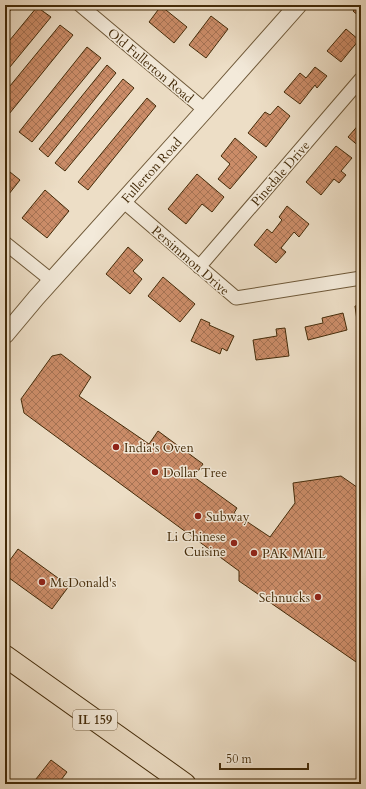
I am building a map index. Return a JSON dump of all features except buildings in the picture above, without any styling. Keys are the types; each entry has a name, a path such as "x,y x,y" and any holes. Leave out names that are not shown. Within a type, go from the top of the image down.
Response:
{"main road":[{"name":"IL 159","path":"5,656 185,784"}],"street":[{"name":"Old Fullerton Road","path":"80,5 205,110"},
{"name":"Fullerton Road","path":"5,336 51,280 298,5"},
{"name":"Pinedale Drive","path":"199,267 361,79"},
{"name":"Persimmon Drive","path":"123,201 236,298 361,278"},
{"path":"5,243 51,280"}],"place":[{"name":"India's Oven","path":"116,447"},
{"name":"Dollar Tree","path":"155,472"},
{"name":"Subway","path":"198,516"},
{"name":"Li Chinese Cuisine","path":"234,543"},
{"name":"PAK MAIL","path":"254,553"},
{"name":"McDonald's","path":"42,582"},
{"name":"Schnucks","path":"318,597"}]}
